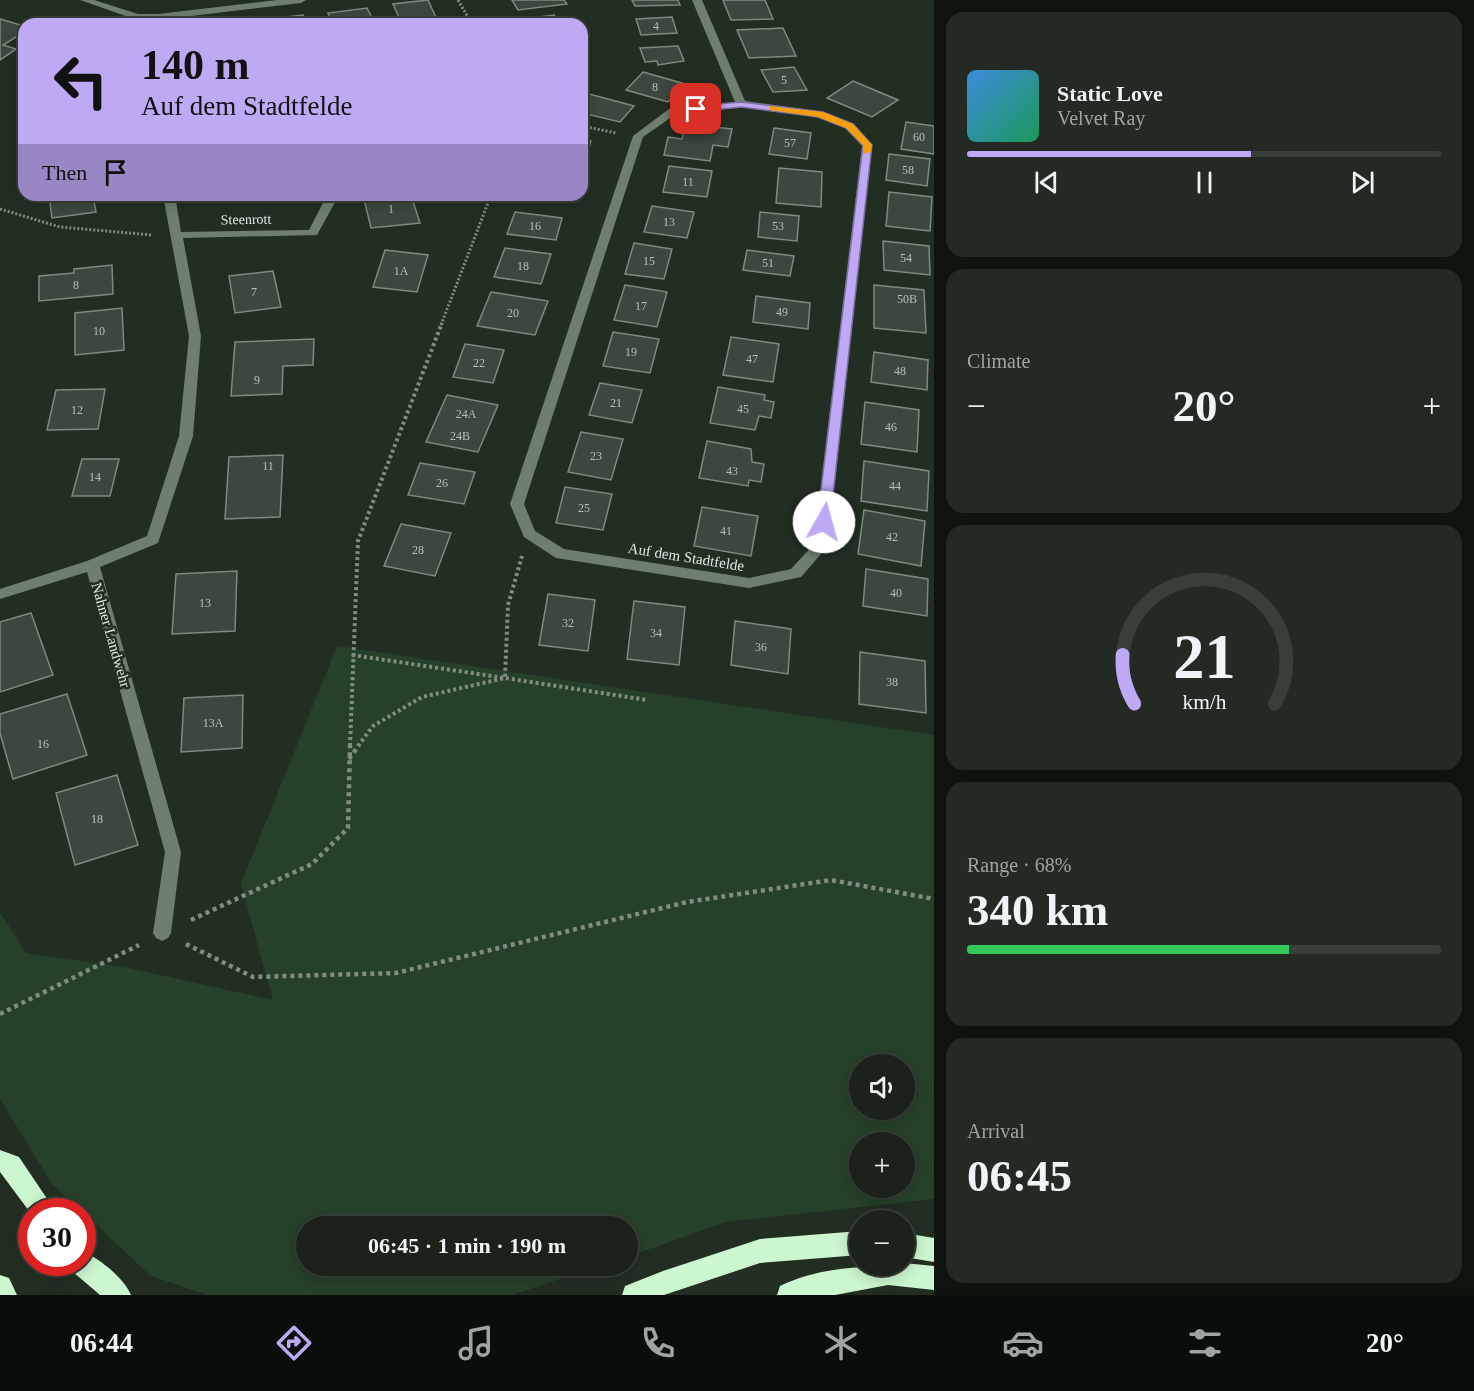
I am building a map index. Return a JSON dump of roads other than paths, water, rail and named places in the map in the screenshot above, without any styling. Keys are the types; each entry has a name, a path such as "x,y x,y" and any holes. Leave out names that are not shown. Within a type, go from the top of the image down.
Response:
{"highway":[{"path":"0,1161 10,1166 34,1198"},
{"path":"634,1295 760,1251 849,1244"},
{"path":"915,1247 934,1250"},
{"path":"789,1295 801,1289 888,1273 934,1278"},
{"path":"96,1275 119,1295"},
{"path":"0,1287 4,1295"}],"street":[{"path":"85,0 131,18"},
{"path":"151,18 301,0"},
{"path":"697,0 741,104"},
{"name":"Auf dem Stadtfelde","path":"741,104 820,114 849,126 867,145 821,546 796,573 749,583 561,554 529,534 517,504 638,136 673,111 741,104"},
{"path":"170,201 177,235"},
{"name":"Steenrott","path":"177,235 313,233 330,201"},
{"name":"Nahner Landwehr","path":"162,933 173,852 92,565 153,539 186,436 195,336 177,235"},
{"path":"0,594 92,565"}]}
